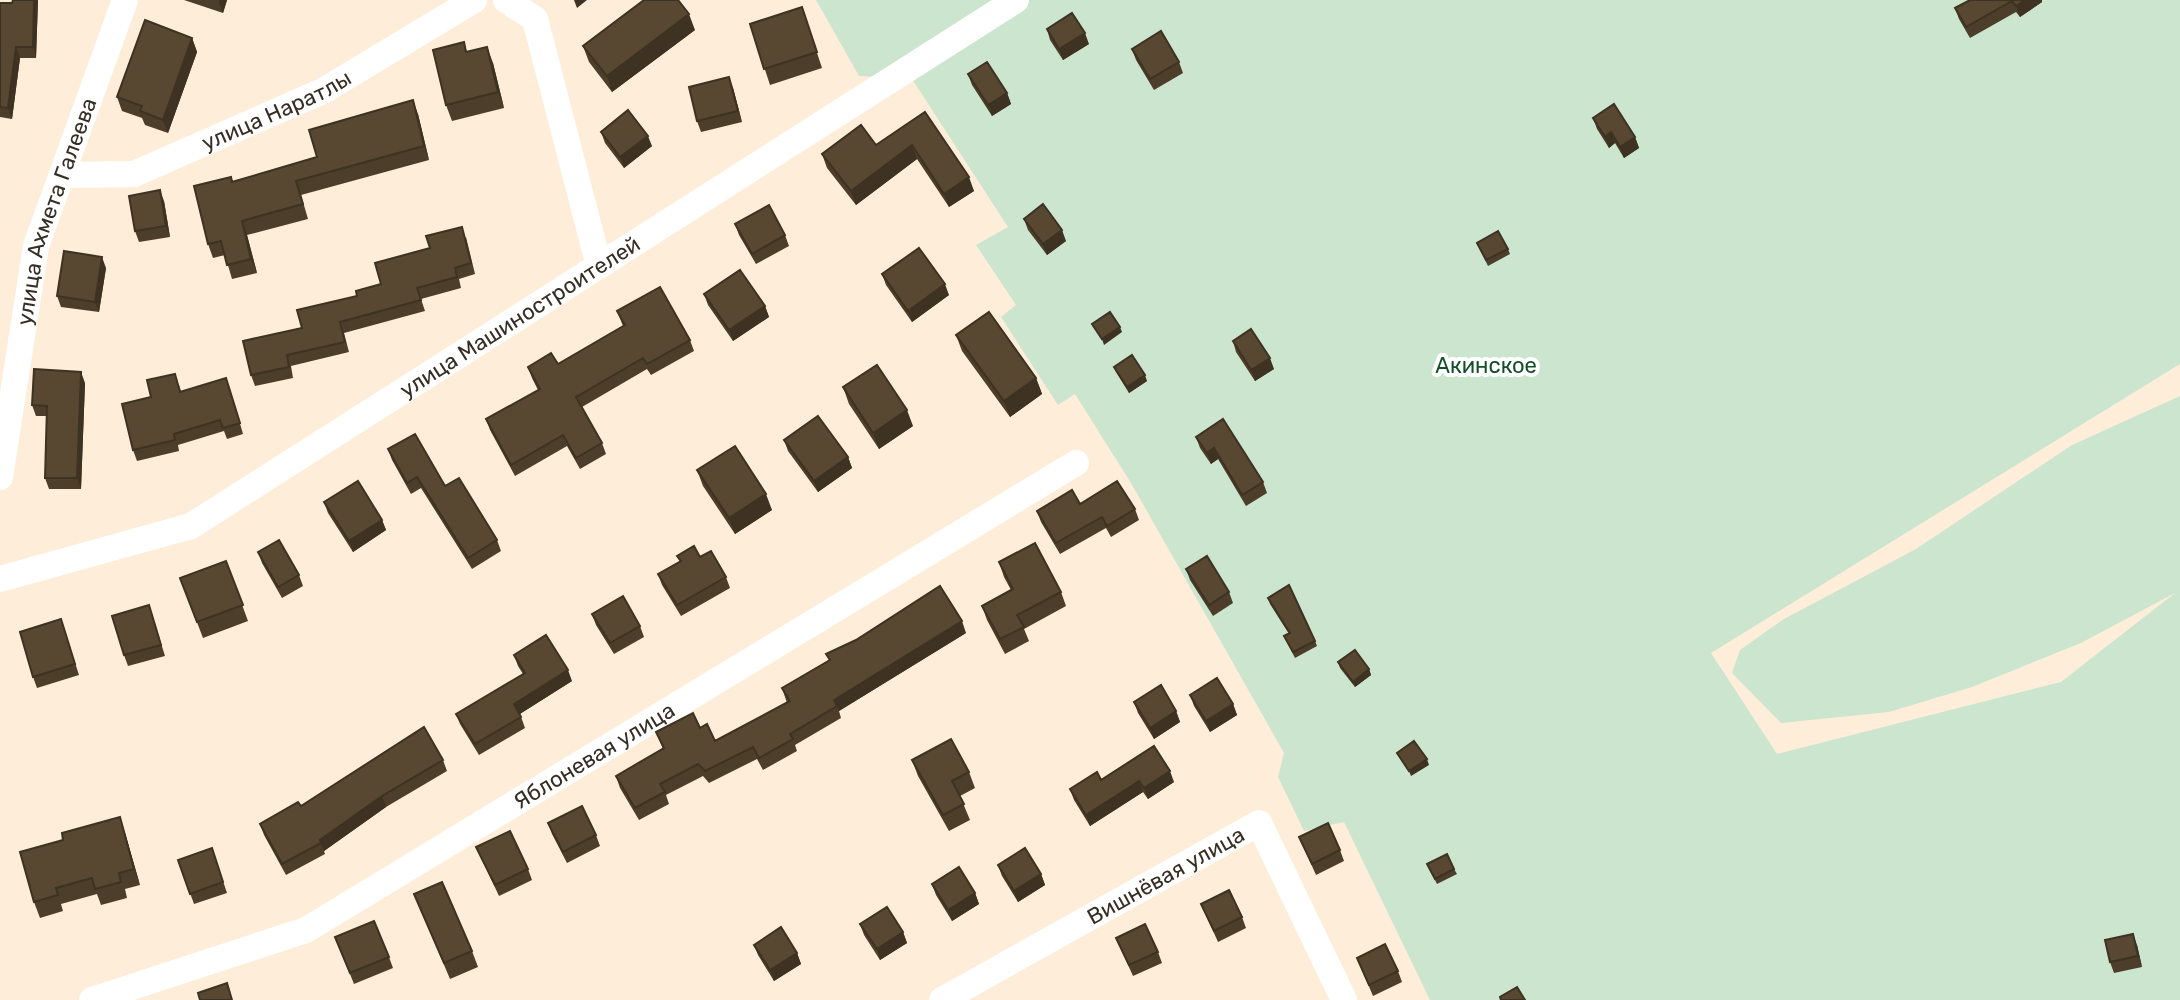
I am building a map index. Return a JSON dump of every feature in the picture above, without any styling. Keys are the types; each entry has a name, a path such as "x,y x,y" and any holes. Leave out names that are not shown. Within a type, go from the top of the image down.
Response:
{"street":[{"name":"улица Ахмета Галеева","path":"0,477 36,246 125,0"},
{"name":"улица Наратлы","path":"62,175 134,174 323,91 474,0"},
{"path":"506,0 535,19 599,266"},
{"name":"улица Машиностроителей","path":"0,579 191,526 1016,0"},
{"name":"Яблоневая улица","path":"92,1000 306,930 1076,463"},
{"name":"Вишнёвая улица","path":"942,1000 1259,823 1344,1000"}],"green space":[{"name":"Акинское","path":"816,0 2180,0 2180,364 1711,653 1777,754 2061,682 2175,593 2081,643 1972,687 1889,712 1781,723 1732,673 1740,650 1784,619 1916,549 2072,445 2180,396 2180,1000 1430,1000 1344,822 1304,831 1278,777 1284,753 1131,483 1075,394 1058,405 1001,317 1016,305 976,245 1008,227 912,79 859,76"}],"building":[{"path":"13,0 34,0 33,47 16,47 8,108 0,107 0,3 12,3"},
{"path":"644,0 678,0 689,14 607,76 583,46"},
{"path":"1970,0 2025,0 2016,6 2012,1 1966,27 1955,8"},
{"path":"802,7 817,52 764,69 750,24"},
{"path":"1072,13 1085,33 1059,49 1047,29"},
{"path":"145,20 192,38 163,120 140,111 142,106 117,97"},
{"path":"1161,31 1179,62 1150,79 1132,49"},
{"path":"464,42 466,52 487,47 498,92 446,105 433,50"},
{"path":"987,62 1007,93 988,105 968,74"},
{"path":"729,77 738,111 697,121 689,87"},
{"path":"413,100 424,146 296,181 303,204 242,221 251,259 227,265 221,241 208,244 194,186 231,177 232,182 317,157 309,130"},
{"path":"1614,104 1635,137 1620,147 1611,132 1605,137 1593,118"},
{"path":"628,110 648,136 620,157 601,132"},
{"path":"925,112 969,177 944,194 912,145 851,191 822,154 861,125 876,145"},
{"path":"160,190 166,226 135,231 129,196"},
{"path":"1043,204 1062,230 1043,244 1024,219"},
{"path":"769,205 785,235 752,254 735,224"},
{"path":"462,227 471,263 455,268 457,277 417,288 421,300 340,322 345,342 287,355 289,367 251,375 243,341 302,328 297,310 357,296 356,291 381,284 375,263 430,248 426,236"},
{"path":"1498,231 1508,249 1486,260 1477,243"},
{"path":"919,248 945,284 908,311 882,274"},
{"path":"64,251 102,257 95,302 57,296"},
{"path":"740,270 765,306 729,330 704,294"},
{"path":"660,287 690,340 647,364 643,358 576,397 602,443 576,458 563,435 511,465 486,419 540,389 528,367 551,353 558,364 625,325 617,311"},
{"path":"989,312 1036,378 1004,401 956,335"},
{"path":"1110,312 1120,327 1102,339 1092,324"},
{"path":"1251,329 1270,358 1251,370 1233,341"},
{"path":"1132,355 1145,375 1127,387 1114,367"},
{"path":"877,365 907,410 873,433 843,387"},
{"path":"34,369 81,372 77,478 45,478 47,406 32,405"},
{"path":"175,374 180,392 226,378 240,423 223,428 220,420 174,434 175,440 133,450 122,404 151,397 147,380"},
{"path":"818,416 848,457 814,481 784,440"},
{"path":"1223,419 1263,482 1242,495 1214,448 1207,453 1196,437"},
{"path":"415,434 445,486 459,478 497,540 468,558 417,477 407,483 388,449"},
{"path":"735,446 766,494 729,518 697,470"},
{"path":"358,481 382,520 349,541 324,502"},
{"path":"1117,481 1135,509 1107,526 1102,517 1056,543 1037,511 1072,490 1080,504"},
{"path":"279,540 299,575 278,587 258,552"},
{"path":"1035,543 1061,592 1017,615 1024,627 1000,639 982,606 1013,589 999,562"},
{"path":"694,546 700,557 711,551 726,577 677,605 658,574 681,561 677,556"},
{"path":"1207,556 1229,592 1209,605 1186,569"},
{"path":"226,561 243,605 197,622 180,578"},
{"path":"1289,585 1315,641 1293,652 1284,636 1290,633 1268,598"},
{"path":"940,586 962,621 834,700 837,706 790,734 793,739 759,758 753,747 705,771 698,764 660,784 665,792 635,808 616,776 664,748 656,732 693,713 700,728 707,724 715,741 790,701 782,688 830,660 826,654 856,640"},
{"path":"623,596 640,626 610,643 592,614"},
{"path":"149,605 161,645 124,655 112,616"},
{"path":"61,619 75,664 33,677 20,632"},
{"path":"546,635 568,670 514,704 521,717 475,744 456,714 525,673 514,655"},
{"path":"1355,650 1369,669 1353,682 1338,662"},
{"path":"1217,678 1233,704 1206,721 1190,695"},
{"path":"1161,685 1176,711 1150,728 1134,702"},
{"path":"424,727 443,760 382,796 320,840 321,843 282,864 260,824 298,802 301,806"},
{"path":"951,739 969,772 952,781 964,804 943,815 912,760"},
{"path":"1414,741 1427,759 1409,771 1397,753"},
{"path":"1154,746 1170,771 1144,788 1139,781 1086,815 1070,789 1097,772 1101,780"},
{"path":"582,806 596,835 563,852 548,823"},
{"path":"120,817 134,869 119,873 121,882 95,889 92,878 56,888 58,895 34,902 20,852 63,840 62,833"},
{"path":"1328,823 1340,850 1312,864 1299,837"},
{"path":"510,831 528,869 495,885 476,847"},
{"path":"212,848 223,882 190,894 178,860"},
{"path":"1025,848 1041,874 1014,891 998,865"},
{"path":"1447,854 1454,869 1435,879 1427,864"},
{"path":"959,867 975,893 948,910 932,884"},
{"path":"442,882 472,951 444,963 414,894"},
{"path":"1229,890 1242,917 1214,931 1201,904"},
{"path":"887,907 903,932 877,949 860,924"},
{"path":"374,921 389,957 350,973 335,937"},
{"path":"1145,924 1158,952 1129,965 1116,938"},
{"path":"781,927 797,953 770,970 754,945"},
{"path":"2133,934 2138,956 2110,962 2105,940"},
{"path":"1385,944 1398,971 1369,985 1357,958"},
{"path":"227,983 232,1000 200,1000 198,993"},
{"path":"1517,987 1525,1000 1501,1000 1500,997"}]}
